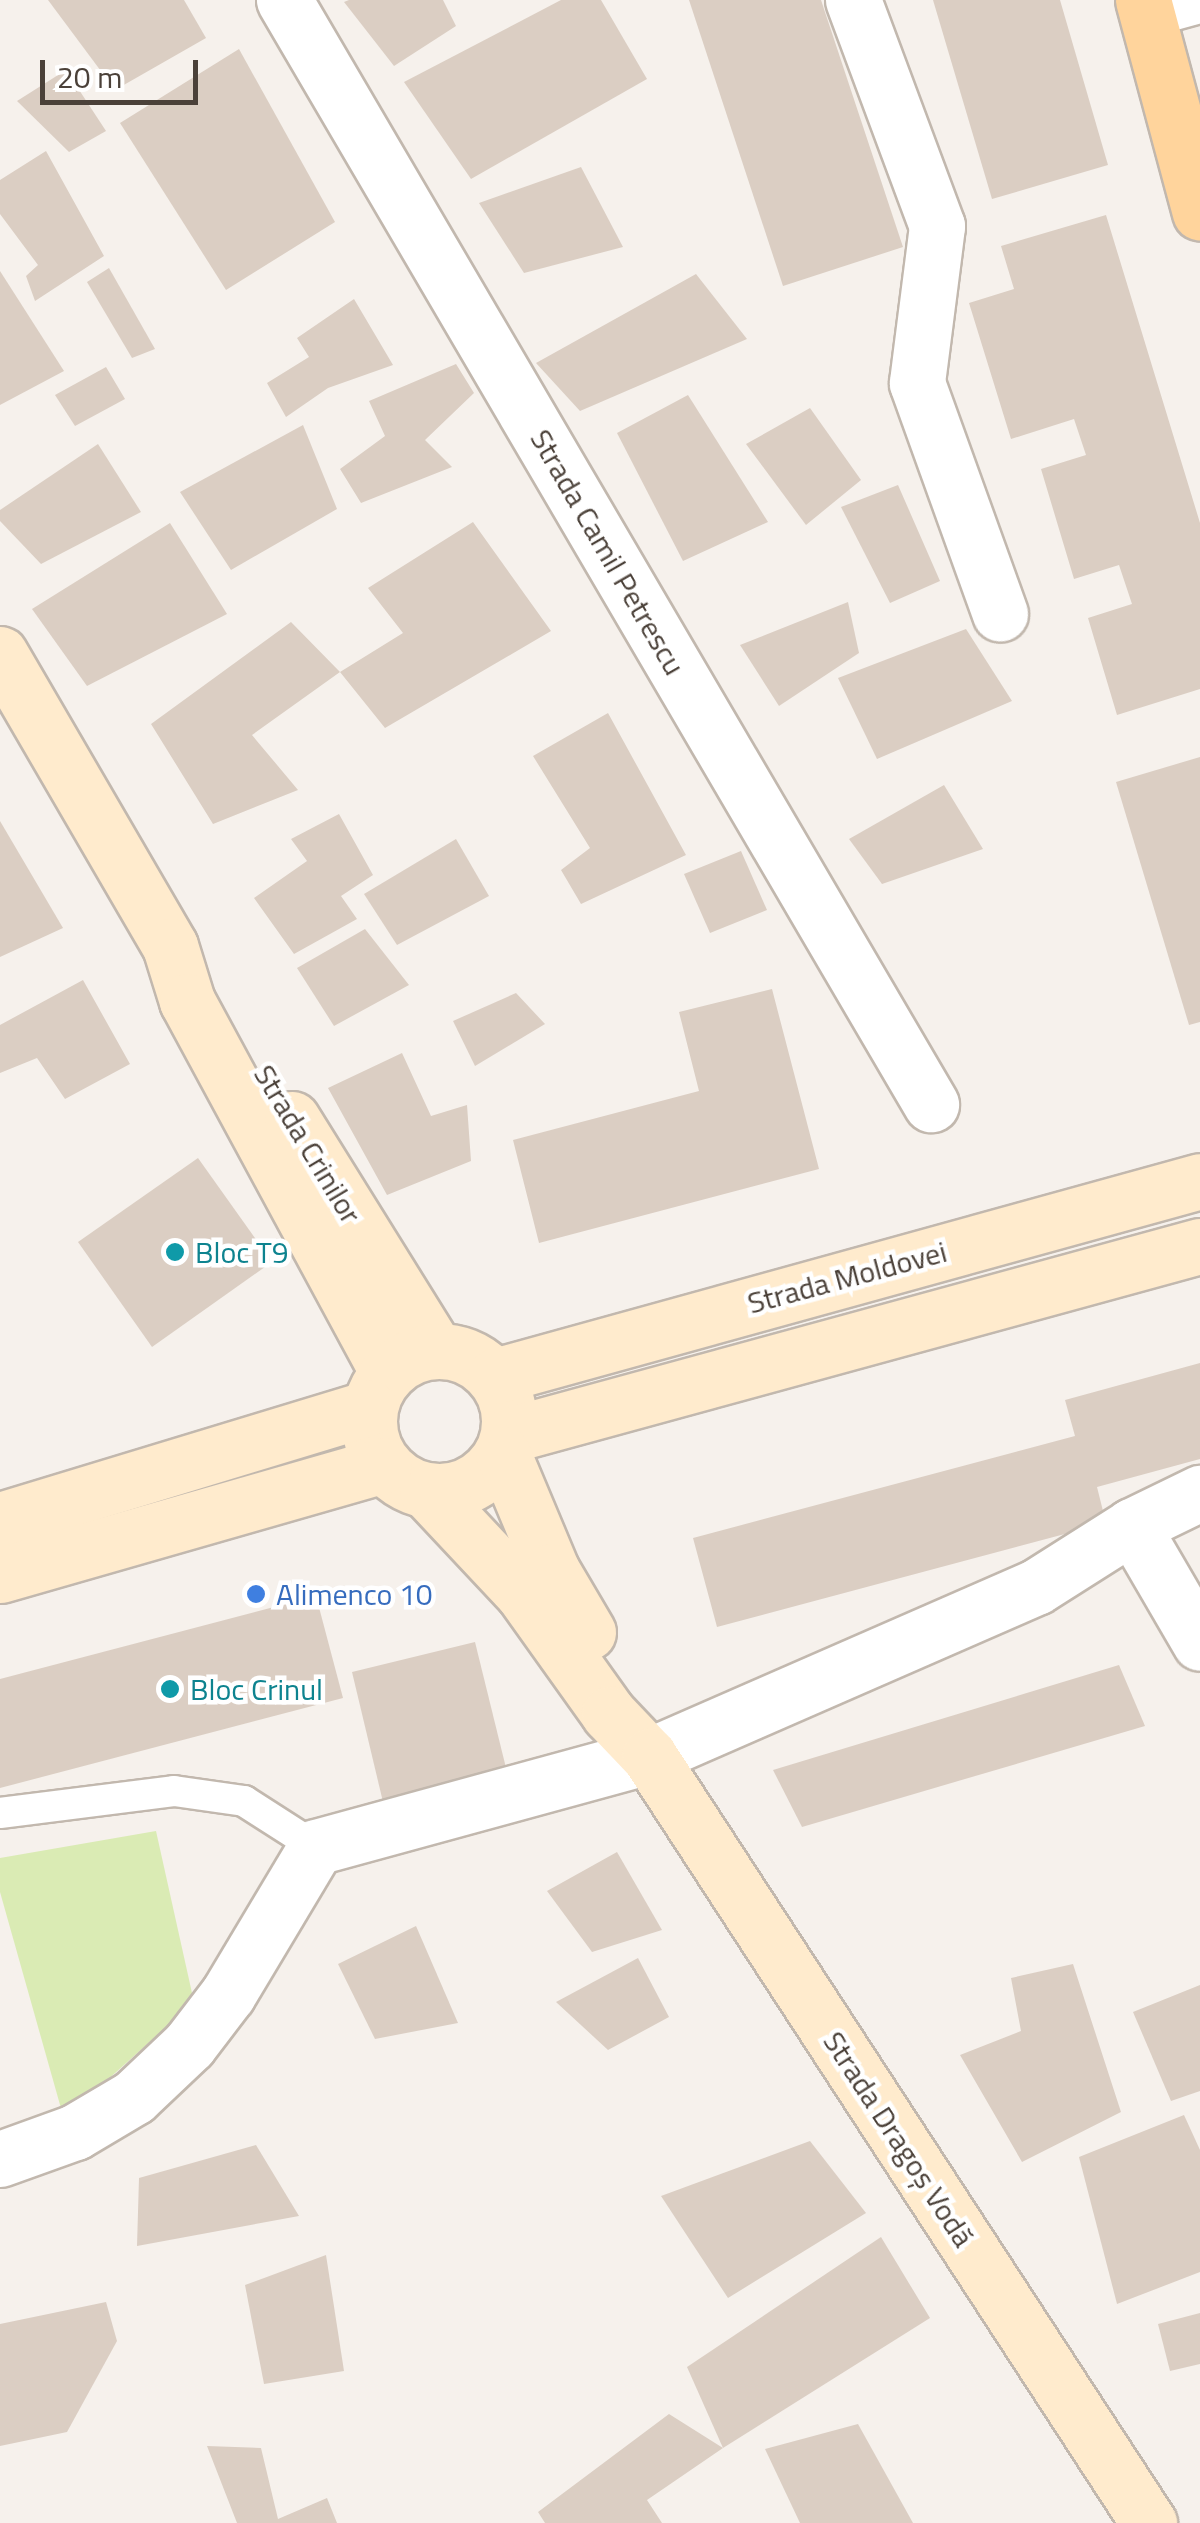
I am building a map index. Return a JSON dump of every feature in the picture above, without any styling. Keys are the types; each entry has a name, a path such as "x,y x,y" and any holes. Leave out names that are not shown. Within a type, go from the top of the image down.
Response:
{"main road":[{"path":"1164,10 1200,212"},
{"name":"Strada Crinilor","path":"0,654 170,946 187,1002 398,1376"},
{"name":"Strada Moldovei","path":"495,1376 1200,1180"},
{"name":"Strada Moldovei","path":"506,1444 1200,1246"},
{"path":"0,1520 398,1376 468,1356 495,1376 509,1404 506,1444 476,1483 405,1478 0,1575"},
{"path":"398,1376 371,1439 405,1478"},
{"name":"Strada Dragoș Vodă","path":"506,1444 552,1572 628,1702 650,1756 1149,2523"},
{"name":"Strada Dragoș Vodă","path":"405,1478 522,1592 609,1714 650,1756"}],"street":[{"name":"Strada Camil Petrescu","path":"284,0 932,1104"},
{"path":"853,0 937,226 917,383 1000,613"},
{"path":"0,2159 75,2132 134,2097 189,2045 228,1994 316,1848 650,1756 1036,1586 1132,1526 1200,1493"},
{"path":"1132,1526 1200,1643"}],"lane":[{"path":"0,1813 174,1791 244,1801 316,1848"}],"green space":[{"path":"156,1831 194,2002 64,2119 0,1892 0,1858"}],"building":[{"path":"48,0 184,0 206,38 115,90"},
{"path":"443,0 456,26 394,66 344,2"},
{"path":"561,0 601,0 647,79 471,179 404,82"},
{"path":"689,0 821,0 903,247 783,286"},
{"path":"933,0 1060,0 1108,165 992,199"},
{"path":"239,49 335,222 226,290 120,123"},
{"path":"66,70 106,131 69,152 17,101"},
{"path":"46,151 104,256 35,301 26,276 38,265 0,214 0,180"},
{"path":"581,167 623,247 524,273 479,203"},
{"path":"1106,215 1200,523 1200,689 1117,715 1088,618 1132,604 1119,565 1074,579 1041,469 1086,455 1074,419 1011,439 969,303 1014,289 1001,246"},
{"path":"109,268 155,349 132,358 87,282"},
{"path":"0,271 64,371 0,405"},
{"path":"696,274 747,339 580,411 536,363"},
{"path":"354,299 393,365 328,388 286,417 267,383 309,357 297,338"},
{"path":"456,364 474,393 425,440 452,467 361,503 340,469 385,436 369,401"},
{"path":"106,367 125,399 75,426 55,395"},
{"path":"688,395 768,522 683,561 617,433"},
{"path":"810,408 861,480 806,525 746,444"},
{"path":"303,425 337,509 231,570 180,492"},
{"path":"98,444 141,512 41,564 0,521 0,510"},
{"path":"898,485 940,581 890,603 841,507"},
{"path":"473,522 551,631 385,728 340,672 403,633 368,588"},
{"path":"170,523 227,614 87,686 32,609"},
{"path":"848,602 859,653 779,706 740,645"},
{"path":"291,622 340,672 252,735 298,790 213,824 151,724"},
{"path":"966,629 1012,701 877,759 838,678"},
{"path":"608,713 686,855 581,904 561,870 590,848 533,756"},
{"path":"1200,757 1200,1022 1189,1025 1116,782"},
{"path":"944,785 983,849 882,884 849,839"},
{"path":"339,814 373,875 341,896 357,919 294,954 254,898 307,861 291,839"},
{"path":"0,821 63,928 0,957"},
{"path":"456,839 489,896 397,945 364,894"},
{"path":"741,851 767,910 710,933 684,874"},
{"path":"365,929 409,985 334,1026 297,968"},
{"path":"83,980 130,1064 65,1099 37,1058 0,1073 0,1025"},
{"path":"772,989 819,1169 539,1243 513,1140 699,1091 679,1012"},
{"path":"516,993 545,1024 475,1066 453,1021"},
{"path":"402,1053 431,1116 467,1105 471,1161 387,1195 328,1088"},
{"name":"Bloc T9","path":"198,1158 272,1262 152,1347 78,1242"},
{"path":"1200,1363 1200,1459 1097,1487 1106,1523 717,1627 693,1538 1075,1436 1065,1400"},
{"name":"Bloc Crinul","path":"316,1596 343,1698 0,1788 0,1679"},
{"path":"475,1642 507,1772 383,1802 352,1672"},
{"path":"1119,1665 1145,1726 802,1827 773,1770"},
{"path":"617,1852 662,1930 592,1952 547,1891"},
{"path":"416,1926 458,2023 375,2039 338,1964"},
{"path":"638,1958 669,2017 608,2050 556,2002"},
{"path":"1073,1964 1121,2112 1022,2162 960,2055 1021,2031 1011,1978"},
{"path":"1200,1985 1200,2091 1171,2101 1133,2012"},
{"path":"1184,2115 1200,2150 1200,2272 1117,2304 1079,2157"},
{"path":"810,2141 866,2213 728,2298 661,2196"},
{"path":"256,2145 299,2216 137,2246 139,2178"},
{"path":"881,2237 930,2318 723,2448 687,2367"},
{"path":"326,2255 344,2371 264,2384 245,2285"},
{"path":"106,2302 117,2341 67,2432 0,2446 0,2324"},
{"path":"1200,2313 1200,2364 1170,2371 1158,2324"},
{"path":"669,2414 723,2448 647,2500 662,2523 545,2523 538,2512"},
{"path":"858,2424 913,2523 800,2523 765,2449"},
{"path":"207,2446 261,2448 278,2519 327,2498 337,2523 237,2523"}],"place":[{"name":"Bloc T9","path":"175,1252"},
{"name":"Alimenco 10","path":"256,1594"},
{"name":"Bloc Crinul","path":"170,1689"}]}
